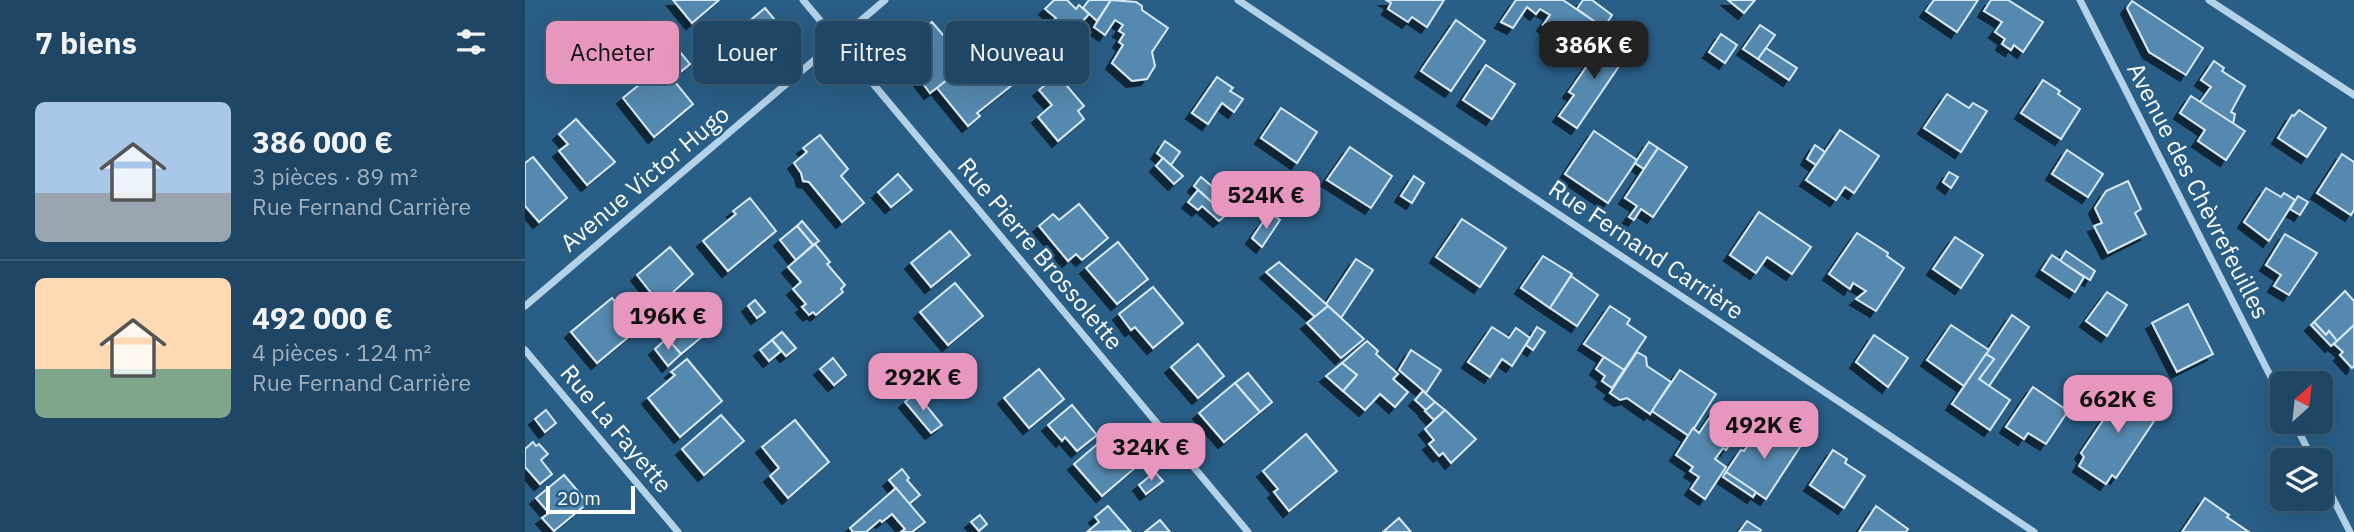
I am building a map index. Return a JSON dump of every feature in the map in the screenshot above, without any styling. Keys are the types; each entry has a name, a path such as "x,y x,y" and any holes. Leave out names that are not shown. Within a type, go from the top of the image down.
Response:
{"street":[{"name":"Rue Pierre Brossolette","path":"803,0 820,21"},
{"name":"Avenue Victor Hugo","path":"860,21 885,0"},
{"name":"Rue Fernand Carrière","path":"1238,0 2034,532"},
{"name":"Avenue des Chèvrefeuilles","path":"2080,0 2270,375"},
{"path":"2209,0 2354,94"},
{"name":"Avenue Victor Hugo","path":"525,306 815,60"},
{"name":"Rue Pierre Brossolette","path":"873,84 1248,532"},
{"name":"Rue La Fayette","path":"525,350 677,532"},
{"path":"2333,499 2350,532"}],"building":[{"path":"673,0 719,0 693,21 692,23"},
{"path":"1054,0 1067,0 1076,9 1079,5 1089,14 1083,21 1053,21 1056,18 1045,9"},
{"path":"1089,0 1111,0 1097,21 1083,8"},
{"path":"1111,0 1136,2 1142,6 1142,10 1168,28 1152,52 1155,66 1147,79 1132,81 1112,63 1123,45 1119,42 1124,34 1119,31 1123,25 1115,20 1105,35 1094,27"},
{"path":"1386,0 1444,0 1427,27 1412,17 1408,22 1388,9 1391,3"},
{"path":"1516,0 1563,0 1604,28 1587,51 1543,25 1550,15 1540,9 1536,14 1527,7 1513,28 1501,22"},
{"path":"1583,0 1592,0 1612,15 1604,28 1577,9"},
{"path":"1728,0 1755,0 1744,13"},
{"path":"1934,0 1978,0 1957,32 1926,11"},
{"path":"1991,0 2008,0 2043,22 2023,52 2014,45 2011,50 2002,44 2005,39 1995,32 2002,22 1984,11"},
{"path":"2132,1 2203,48 2186,75 2149,52 2127,8"},
{"path":"765,8 776,21 749,21"},
{"path":"1456,20 1485,41 1451,91 1421,71"},
{"path":"931,23 945,37 945,82 930,93 923,84 931,84"},
{"path":"1760,25 1775,35 1758,59 1743,49"},
{"path":"1613,34 1632,47 1577,128 1559,116 1574,95 1569,92 1591,60 1599,65 1608,52 1603,49"},
{"path":"1721,34 1737,45 1725,63 1709,52"},
{"path":"1766,48 1797,68 1789,80 1758,59"},
{"path":"679,53 690,64 679,73"},
{"path":"2214,61 2224,68 2222,71 2245,86 2231,112 2235,114 2233,124 2200,102 2211,87 2201,80"},
{"path":"1486,65 1515,84 1492,119 1463,100"},
{"path":"1217,77 1233,88 1230,91 1243,99 1234,112 1222,103 1208,124 1192,113"},
{"path":"2043,80 2080,109 2061,139 2021,113"},
{"path":"945,82 945,84 1012,85 977,113 980,116 968,126 937,88"},
{"path":"640,84 677,84 693,104 654,137 623,98"},
{"path":"1046,84 1069,84 1067,86 1084,106 1078,111 1084,119 1058,141 1038,117 1052,105 1039,90"},
{"path":"1947,94 1969,108 1973,103 1987,111 1961,152 1924,128"},
{"path":"2191,96 2245,131 2226,160 2198,141 2205,130 2180,113"},
{"path":"1281,108 1317,132 1297,163 1261,138"},
{"path":"2299,110 2326,128 2307,157 2278,138 2292,115"},
{"path":"576,119 615,162 587,185 559,151 568,144 559,134"},
{"path":"1840,130 1879,156 1854,193 1845,187 1836,200 1806,180"},
{"path":"1594,131 1637,160 1608,203 1565,174"},
{"path":"820,135 848,169 841,176 864,203 842,222 809,182 803,181 794,163 807,152 803,148"},
{"path":"1165,141 1180,152 1171,165 1157,153"},
{"path":"1649,142 1658,148 1644,169 1635,163"},
{"path":"1815,145 1825,152 1816,165 1807,159"},
{"path":"1350,147 1392,176 1371,208 1327,180"},
{"path":"1658,148 1687,167 1653,217 1641,209 1634,220 1629,217 1637,206 1625,198"},
{"path":"2067,150 2103,174 2088,197 2052,174"},
{"path":"2342,154 2354,162 2354,210 2351,215 2317,193"},
{"path":"533,157 567,198 539,222 525,206 525,163"},
{"path":"1163,158 1183,176 1174,184 1156,166"},
{"path":"1949,172 1958,177 1951,188 1943,182"},
{"path":"898,174 912,190 891,207 878,192"},
{"path":"1414,176 1424,183 1412,203 1401,196"},
{"path":"1201,177 1213,187 1220,178 1229,186 1216,206 1194,186"},
{"path":"2128,181 2141,209 2135,213 2146,234 2108,253 2094,226 2102,223 2095,208 2106,191"},
{"path":"2266,188 2281,197 2284,193 2295,200 2269,241 2244,222"},
{"path":"1198,190 1226,215 1219,221 1202,206 1198,210 1188,202"},
{"path":"2298,196 2308,202 2300,215 2290,209"},
{"path":"750,198 776,231 728,271 703,241 736,214 733,211"},
{"path":"1079,204 1108,238 1082,260 1076,254 1068,261 1039,226 1053,214 1059,220"},
{"path":"1759,212 1811,247 1792,274 1767,257 1756,273 1730,255"},
{"path":"1273,215 1280,220 1262,247 1252,238 1263,222 1267,224"},
{"path":"1462,219 1506,248 1480,287 1436,257"},
{"path":"802,221 819,241 813,245 797,226"},
{"path":"797,226 813,245 796,260 780,240"},
{"path":"950,231 970,255 931,287 911,263"},
{"path":"1857,233 1888,253 1887,256 1904,268 1876,311 1856,299 1866,291 1853,283 1850,289 1829,274"},
{"path":"2285,234 2317,253 2289,295 2274,286 2281,275 2266,265"},
{"path":"1955,237 1983,255 1961,288 1933,269"},
{"path":"1118,242 1148,279 1117,304 1086,268"},
{"path":"815,244 830,262 827,264 845,285 841,289 843,292 816,315 813,312 809,315 802,307 806,304 793,289 801,282 788,267"},
{"path":"670,247 693,274 672,293 680,302 670,310 662,301 659,303 637,275"},
{"path":"2066,251 2095,271 2090,280 2060,261"},
{"path":"2052,255 2084,277 2075,292 2042,270"},
{"path":"1543,256 1572,274 1550,308 1521,288"},
{"path":"1356,259 1373,270 1341,318 1326,304"},
{"path":"1279,262 1328,306 1315,317 1266,272"},
{"path":"1571,276 1598,295 1577,326 1550,308"},
{"path":"955,283 983,316 948,345 920,312"},
{"path":"1153,287 1183,323 1153,348 1135,327 1131,330 1119,314"},
{"path":"2345,291 2354,301 2354,325 2337,341 2329,331 2326,335 2314,322"},
{"path":"2107,292 2127,305 2107,336 2086,321"},
{"path":"612,298 638,329 597,363 571,332"},
{"path":"755,300 765,312 757,318 748,306"},
{"path":"2188,304 2213,354 2177,372 2152,323"},
{"path":"1328,306 1364,339 1341,358 1307,323"},
{"path":"1610,306 1630,319 1627,324 1646,337 1624,370 1584,344"},
{"path":"2012,315 2029,327 1989,386 1979,379 1994,359 1986,354"},
{"path":"691,319 704,335 681,354 667,338"},
{"path":"2314,322 2326,335 2329,331 2337,341 2331,346 2311,325"},
{"path":"1951,325 1989,350 1964,386 1927,360"},
{"path":"2354,325 2352,368 2340,355 2343,352 2334,344"},
{"path":"1492,327 1509,338 1516,328 1530,338 1512,366 1502,359 1490,377 1468,362"},
{"path":"1537,327 1545,332 1533,350 1526,345"},
{"path":"782,332 796,348 786,356 772,340"},
{"path":"1874,335 1908,358 1888,387 1856,362"},
{"path":"667,338 681,354 668,366 655,349"},
{"path":"772,340 781,351 769,361 760,350"},
{"path":"1367,341 1378,351 1376,354 1398,374 1393,379 1408,392 1395,407 1380,394 1365,410 1343,391 1357,375 1342,363"},
{"path":"1198,344 1224,376 1198,398 1171,367"},
{"path":"1411,350 1441,370 1426,393 1399,370"},
{"path":"1637,352 1646,357 1647,366 1671,382 1650,414 1627,398 1620,400 1610,393"},
{"path":"1986,354 1994,359 1979,379 2010,400 1990,430 1952,404"},
{"path":"1604,357 1624,370 1612,388 1602,381 1605,376 1596,369"},
{"path":"833,358 846,375 834,385 820,369"},
{"path":"687,359 722,401 680,437 648,398 675,375 671,372"},
{"path":"1342,363 1357,375 1343,391 1326,376"},
{"path":"1039,369 1064,399 1029,428 1004,398"},
{"path":"1680,370 1716,394 1689,436 1652,411"},
{"path":"1248,373 1272,402 1260,412 1235,383"},
{"path":"2129,382 2158,415 2116,478 2112,475 2106,484 2079,466 2084,457 2081,453"},
{"path":"1235,383 1260,412 1224,442 1199,413"},
{"path":"2033,387 2068,411 2046,444 2028,433 2024,439 2006,427"},
{"path":"1423,391 1435,402 1426,410 1415,400"},
{"path":"916,393 942,425 931,433 905,402"},
{"path":"1435,402 1445,410 1434,420 1425,411"},
{"path":"1072,405 1097,435 1077,451 1065,437 1062,441 1048,425"},
{"path":"1717,407 1743,424 1726,450 1723,448 1715,459 1726,467 1705,499 1691,489 1699,477 1690,471 1693,467 1676,455 1693,428 1699,433"},
{"path":"546,410 556,423 545,432 535,419"},
{"path":"1445,410 1476,439 1451,463 1443,453 1439,456 1429,444 1434,440 1425,429"},
{"path":"721,415 744,441 704,475 682,449"},
{"path":"795,420 829,462 788,498 770,476 779,468 762,447"},
{"path":"1764,422 1800,447 1766,499 1726,472"},
{"path":"1306,434 1337,471 1289,511 1274,492 1278,489 1263,471"},
{"path":"1108,435 1136,467 1102,496 1074,464"},
{"path":"533,442 536,446 539,444 548,454 541,460 552,474 540,484 525,467 525,449"},
{"path":"1833,450 1847,459 1845,463 1865,476 1844,508 1810,485"},
{"path":"902,469 909,478 907,480 920,495 909,504 889,480"},
{"path":"1155,472 1163,481 1146,494 1139,485"},
{"path":"1726,472 1756,492 1753,497 1723,477"},
{"path":"564,475 588,503 554,531 542,518 549,513 536,498"},
{"path":"896,488 925,522 912,532 901,532 905,529 892,514 866,532 853,532 850,528"},
{"path":"2205,498 2229,515 2227,517 2249,532 2182,532"},
{"path":"1108,506 1130,531 1087,532 1099,522 1095,517"},
{"path":"1876,506 1908,529 1906,532 1859,532"},
{"path":"980,515 987,524 979,531 971,522"},
{"path":"1399,518 1411,532 1383,532"},
{"path":"1160,520 1170,532 1145,532"},
{"path":"1747,521 1761,530 1760,532 1739,532"}]}
